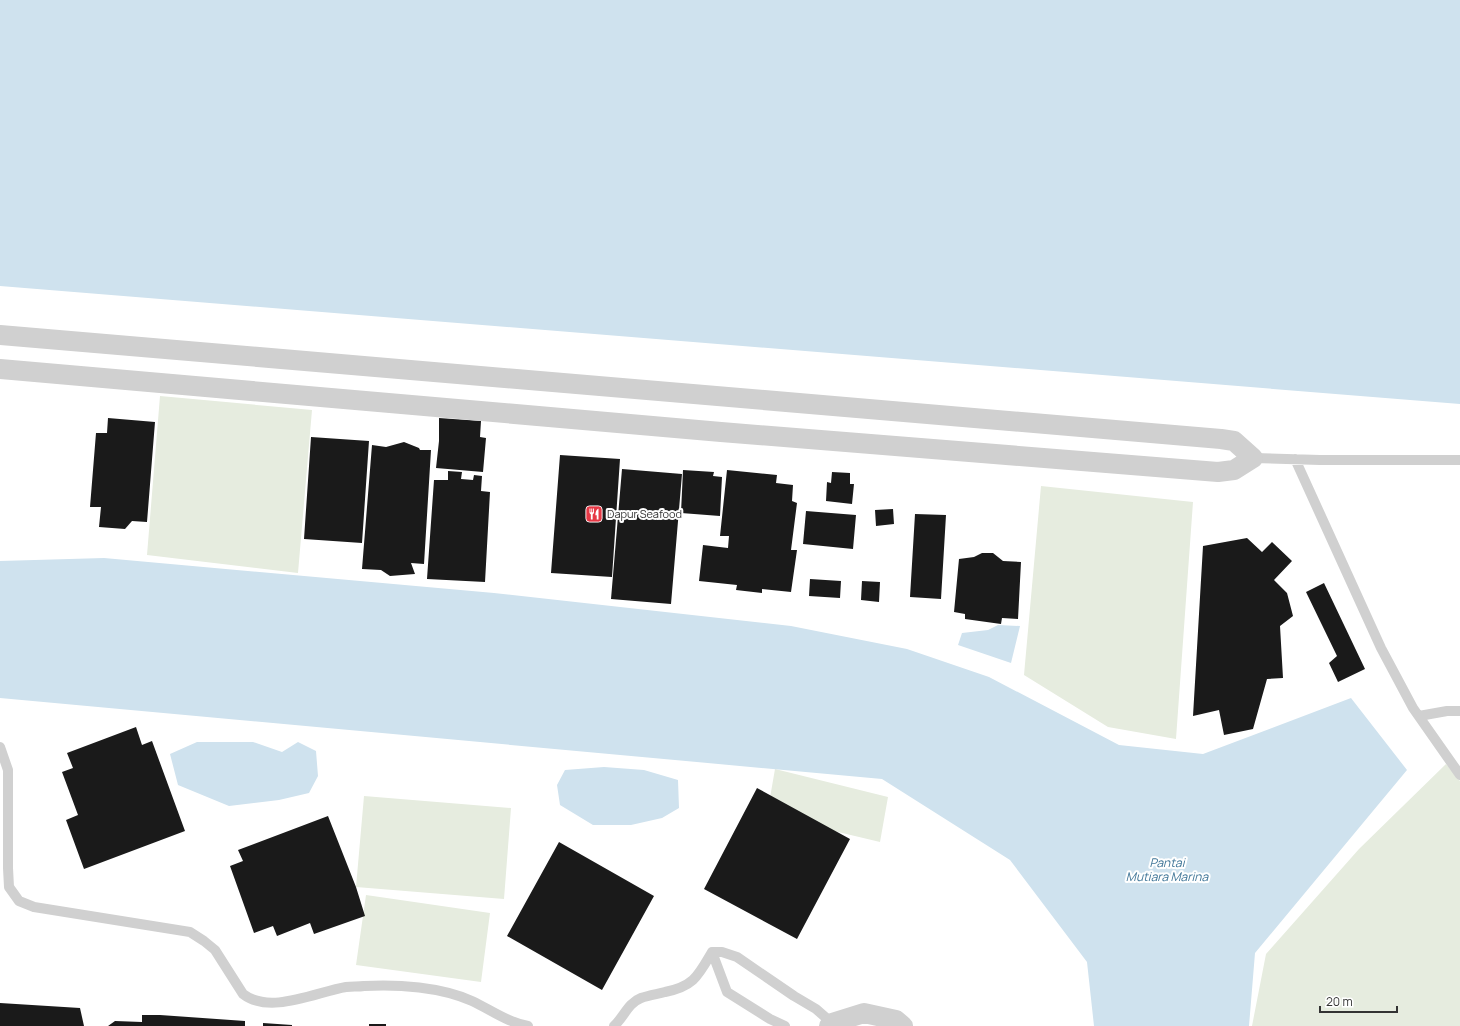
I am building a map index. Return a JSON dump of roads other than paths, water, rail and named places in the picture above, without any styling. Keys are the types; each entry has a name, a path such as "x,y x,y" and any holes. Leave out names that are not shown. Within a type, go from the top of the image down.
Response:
{"street":[{"path":"0,335 1221,439 1234,441 1253,458 1234,470 1218,472 721,432 0,369"},
{"path":"830,1024 864,1013 896,1020 903,1026"}],"lane":[{"path":"1253,458 1460,460"},
{"path":"1295,459 1381,648 1419,716 1460,775"},
{"path":"1419,716 1447,710 1460,711"},
{"path":"0,747 8,770 8,868 10,887 19,901 34,907 190,932 215,950 243,994 248,998 257,1001 271,1003 287,1001 346,987 378,985 409,987 446,992 472,1001 497,1015 528,1026"},
{"path":"712,952 722,952 737,957 794,996 816,1009 830,1024"},
{"path":"614,1026 627,1008 641,998 678,989 695,979 701,972 712,952"},
{"path":"712,952 727,992 770,1019 785,1026"}],"water":[{"path":"0,0 1460,0 1460,404 0,286"},
{"name":"Pantai Mutiara Marina","path":"104,558 494,593 791,626 907,649 989,677 1119,745 1203,754 1351,698 1407,770 1255,953 1249,1026 1094,1026 1087,962 1010,860 882,779 0,698 0,561"},
{"path":"998,625 1020,626 1011,663 958,645 962,633 988,630"},
{"path":"197,742 253,742 282,752 298,742 316,751 318,776 309,793 279,800 229,806 178,785 170,754"},
{"path":"604,767 644,770 678,780 679,808 662,818 631,825 593,825 560,805 557,785 565,770"}],"place":[{"name":"Dapur Seafood","path":"594,514"}]}
